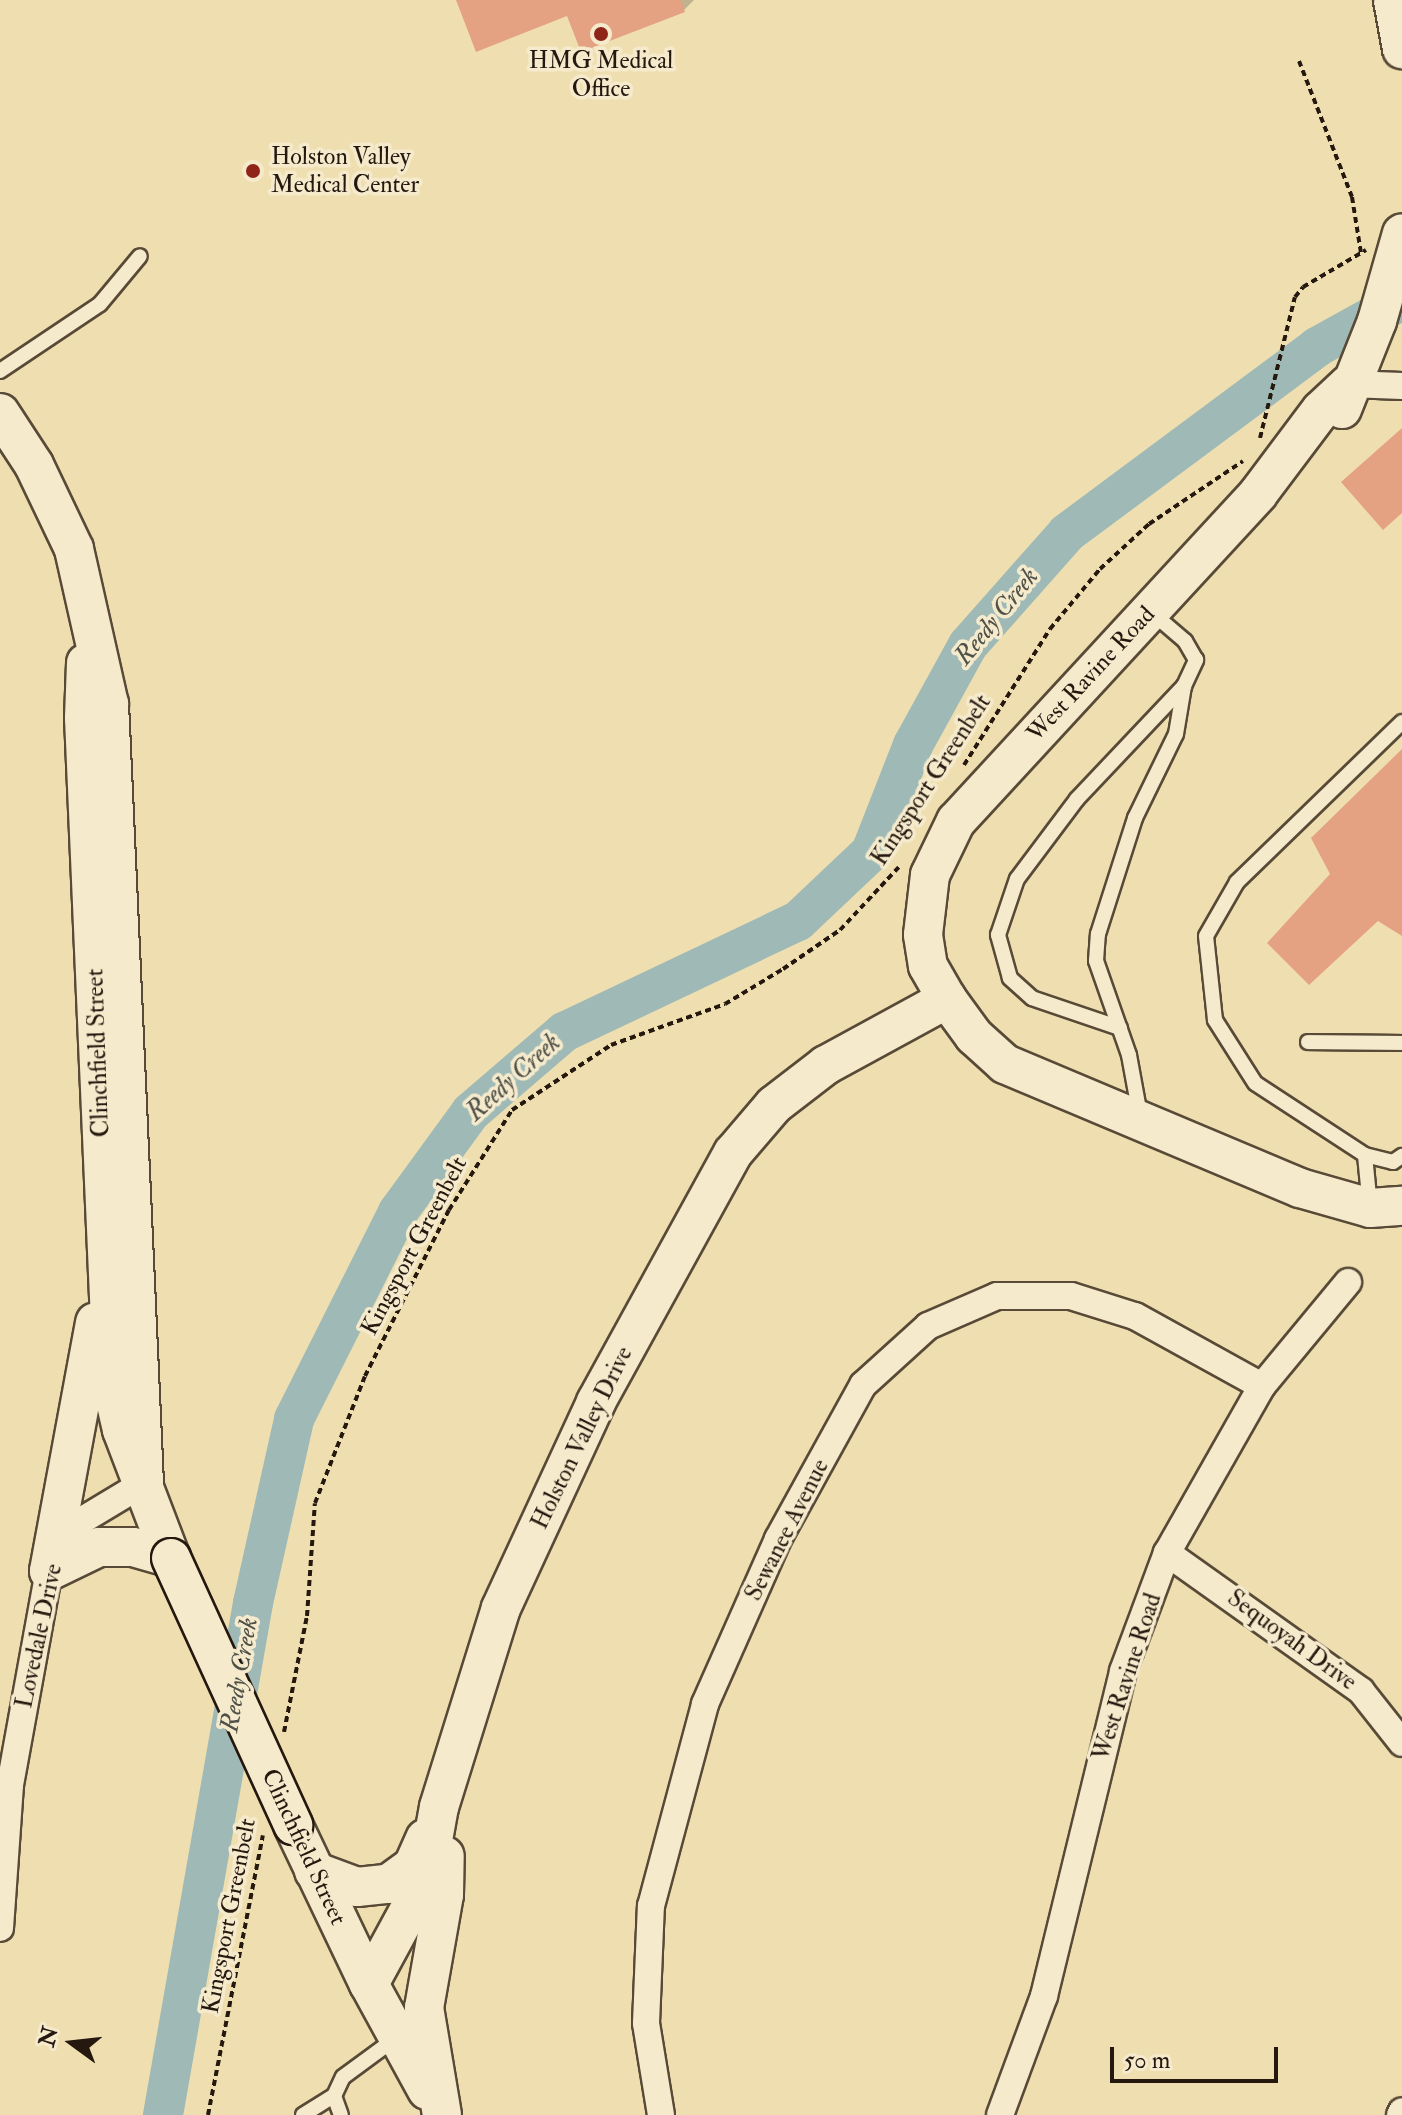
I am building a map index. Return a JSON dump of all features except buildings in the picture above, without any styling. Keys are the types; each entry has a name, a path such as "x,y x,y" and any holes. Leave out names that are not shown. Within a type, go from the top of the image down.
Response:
{"main road":[{"path":"1393,0 1402,49"},
{"name":"West Ravine Road","path":"1386,1207 1300,1188 1005,1064 974,1036 947,999 928,966 923,935 930,875 944,842 971,804 1157,618 1258,494 1321,410 1354,374 1388,239"},
{"name":"Clinchfield Street","path":"0,413 34,465 74,549 111,717 144,1483"},
{"name":"Clinchfield Street","path":"89,618 84,718 113,1391 171,1558 280,1822 314,1871 369,1984 442,2115"},
{"name":"Holston Valley Drive","path":"369,1984 426,1879 443,1796 501,1608 596,1402 733,1153 774,1105 826,1065 947,999"},
{"path":"49,1571 107,1256"},
{"path":"49,1571 99,1547 133,1547 171,1558"},
{"path":"314,1871 357,1887 388,1884 413,1866 443,1796"},
{"path":"442,2115 424,2008 444,1895 443,1796"}],"street":[{"path":"1354,374 1402,386"},
{"name":"West Ravine Road","path":"1000,2115 1044,1996 1123,1671 1167,1553 1262,1386 1348,1282"},
{"name":"Sewanee Avenue","path":"661,2115 646,2023 651,1906 705,1704 778,1539 863,1385 928,1326 997,1296 1071,1296 1135,1316 1262,1386"},
{"name":"Lovedale Drive","path":"0,1928 10,1785 49,1571 71,1527 144,1483"},
{"name":"Sequoyah Drive","path":"1167,1553 1361,1691 1402,1743"}],"lane":[{"path":"0,371 100,304 140,256"},
{"path":"1142,1123 1120,1028 1096,961 1098,934 1135,818 1176,734 1184,686 1196,660 1185,641 1157,618"},
{"path":"1120,1028 1032,998 1010,978 998,935 1017,879 1077,799 1184,686"},
{"path":"1402,722 1237,882 1206,936 1215,1020 1255,1083 1365,1155 1393,1162 1402,1156"},
{"path":"1308,1042 1402,1043"},
{"path":"1365,1155 1386,1207"},
{"path":"303,2115 334,2096 343,2077 398,2037"},
{"path":"334,2096 341,2115"}],"path":[{"path":"1299,61 1352,197 1361,253"},
{"path":"1257,444 1283,340 1303,287 1388,239"},
{"name":"Kingsport Greenbelt","path":"957,776 1050,629 1100,569 1149,524 1254,452"},
{"name":"Kingsport Greenbelt","path":"282,1741 307,1616 315,1503 386,1334 449,1210 512,1110 611,1045 725,1004 783,969 840,930 907,856"},
{"name":"Kingsport Greenbelt","path":"208,2115 280,1822"}],"waterway":[{"name":"Reedy Creek","path":"163,2115 253,1603 294,1419 398,1212 471,1112 564,1032 798,921 871,852 913,745 968,645 1067,533 1317,347 1402,300"}],"place":[{"name":"HMG Medical Office","path":"601,34"},
{"name":"Holston Valley Medical Center","path":"253,171"}]}
